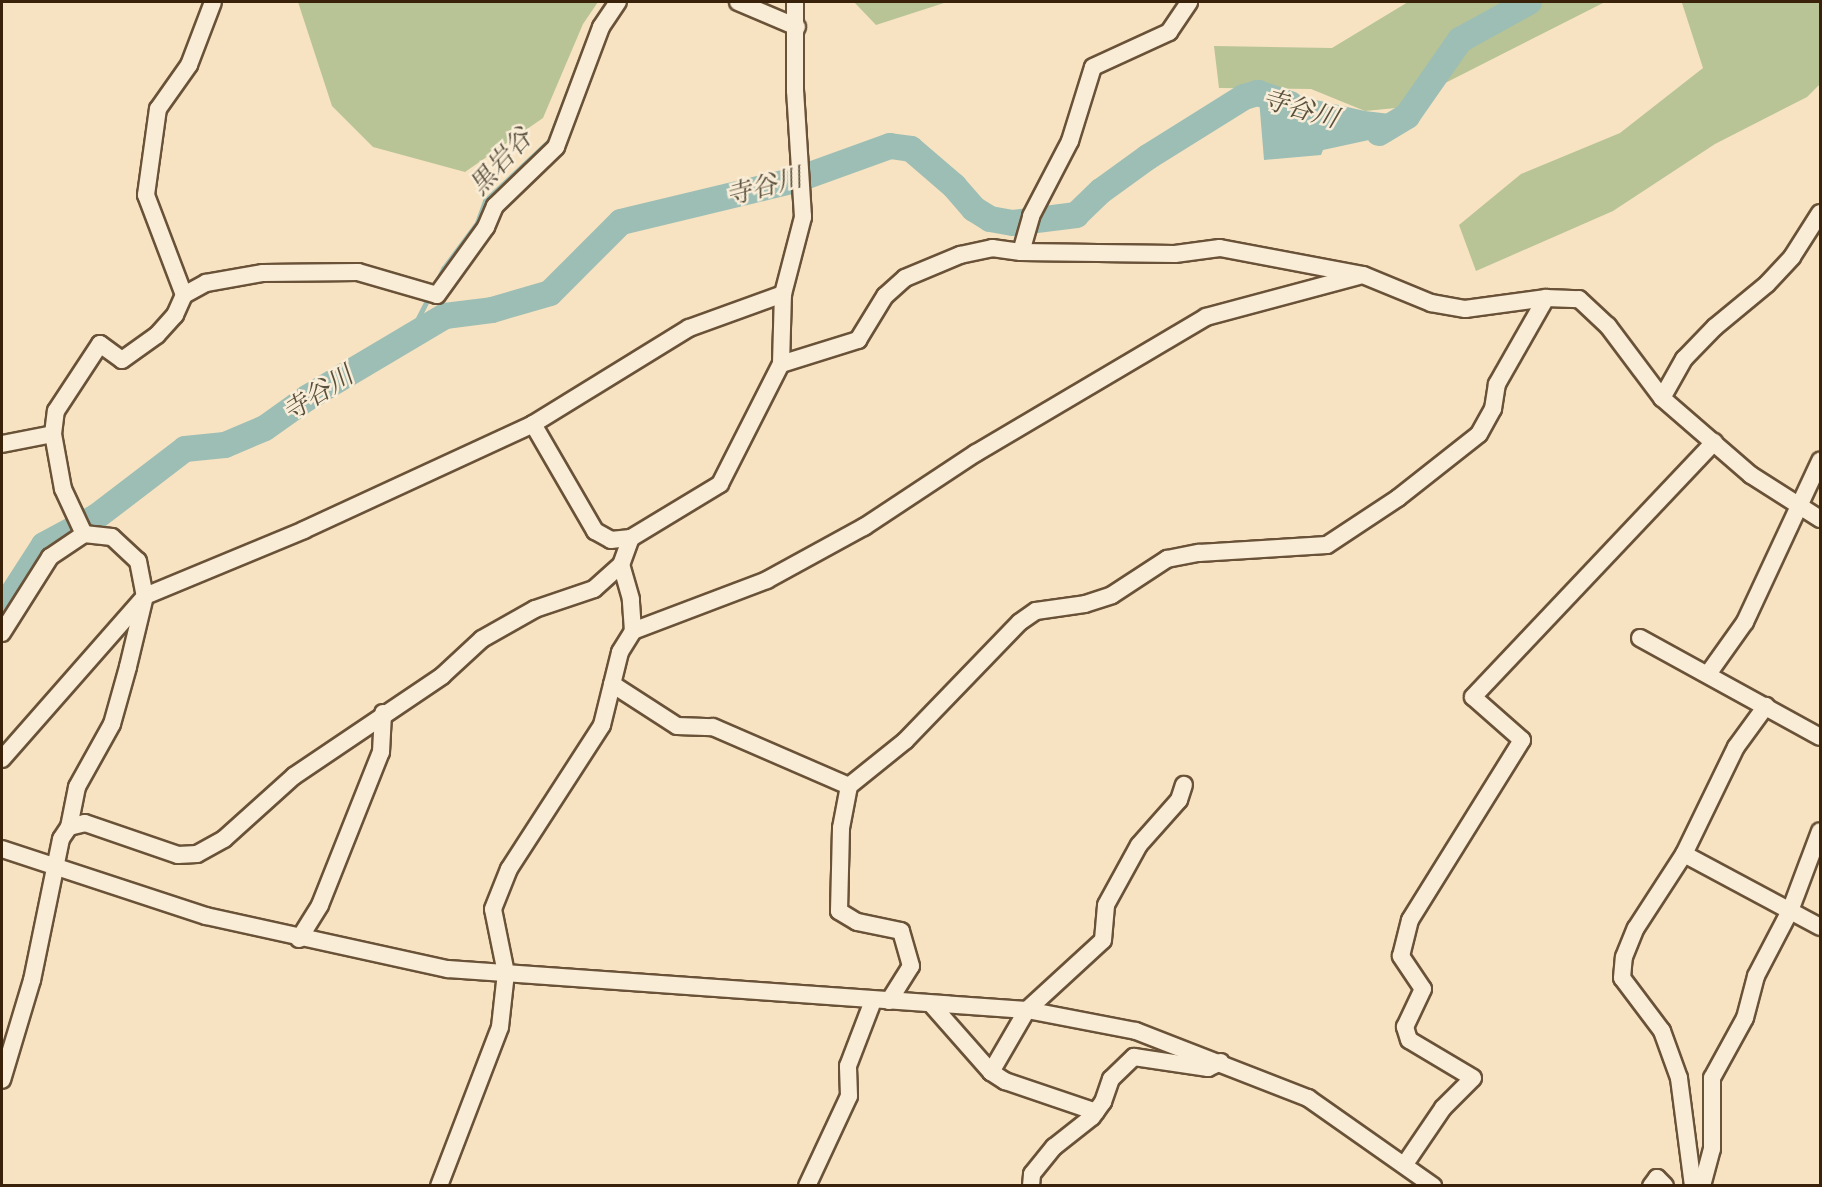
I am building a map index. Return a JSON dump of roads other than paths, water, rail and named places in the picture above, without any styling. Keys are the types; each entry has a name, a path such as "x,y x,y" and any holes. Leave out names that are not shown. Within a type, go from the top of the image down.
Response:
{"street":[{"path":"184,295 146,195 158,109 189,65 213,2"},
{"path":"84,534 63,489 53,434 56,411 100,344 122,360 157,335 175,315 184,295 206,283 274,273 358,272 428,293 486,227 495,206 556,147 601,27 618,2"},
{"path":"738,2 797,27"},
{"path":"533,424 595,531 611,540 631,538 720,484 781,364 783,294 803,217 803,179 795,91 797,27 795,2"},
{"path":"1021,252 1029,222 1070,141 1093,67 1169,32 1189,2"},
{"path":"1662,398 1684,359 1714,327 1767,284 1792,257 1821,213"},
{"path":"781,364 858,340 885,296 905,278 979,250 992,248 1021,252 1175,254 1220,248 1363,275 1431,303 1465,309 1546,298 1579,299 1608,326 1662,398 1751,475 1799,503 1821,519"},
{"path":"633,631 767,580 864,527 976,453 1206,317 1363,275"},
{"path":"2,759 146,596 304,530 533,424 689,328 783,294"},
{"path":"807,1185 849,1096 848,1066 881,1001 911,966 901,931 857,922 839,911 841,828 849,786 905,741 1020,622 1036,611 1085,604 1112,595 1167,559 1199,553 1327,545 1398,498 1479,434 1493,409 1497,384 1546,298"},
{"path":"2,444 53,434"},
{"path":"1405,1164 1443,1108 1473,1078 1409,1040 1404,1027 1424,988 1401,956 1410,920 1522,740 1473,697 1714,442"},
{"path":"1708,674 1745,622 1799,503 1821,461"},
{"path":"2,633 50,557 84,534 112,537 138,561 146,596 112,724 77,787 69,827 61,839 32,980 2,1074"},
{"path":"69,827 85,823 178,855 197,854 224,839 294,776 383,713 442,676 482,639 535,609 594,590 621,565 631,538"},
{"path":"439,1185 500,1027 506,974 493,909 509,869 602,725 620,652 633,631 631,599 621,565"},
{"path":"1640,638 1821,737"},
{"path":"612,684 677,726 713,728 849,786"},
{"path":"1694,1185 1679,1078 1662,1031 1622,978 1624,957 1636,928 1684,854 1736,747 1766,706"},
{"path":"299,939 324,896 381,752 383,713"},
{"path":"991,1072 1027,1010 1102,940 1106,905 1138,845 1179,800 1184,785"},
{"path":"1702,1185 1712,1149 1712,1078 1745,1018 1756,976 1790,911 1821,831"},
{"path":"2,849 56,869 206,916 299,939 448,969 1027,1010 1136,1030 1308,1098 1405,1164 1428,1184"},
{"path":"1684,854 1821,927"},
{"path":"931,1004 991,1072 1005,1081 1096,1112"},
{"path":"1031,1185 1032,1174 1054,1147 1096,1112 1111,1079 1134,1057 1208,1068 1221,1062"},
{"path":"1651,1185 1657,1178 1665,1185"}],"water":[{"path":"1258,87 1365,111 1407,116 1392,135 1323,150 1321,155 1264,160"}],"waterway":[{"name":"黒岩谷","path":"601,12 608,2"},
{"name":"寺谷川","path":"1379,133 1407,116 1460,40 1529,2"},
{"name":"黒岩谷","path":"407,340 443,269 477,223 485,201 549,141 587,41"},
{"name":"寺谷川","path":"2,610 44,545 96,517 185,449 225,445 265,428 307,398 445,316 492,310 550,293 621,222 796,180 890,146 911,149 954,186 974,209 990,219 1013,223 1076,215 1101,191 1148,157 1244,97 1258,93 1290,104"}]}
